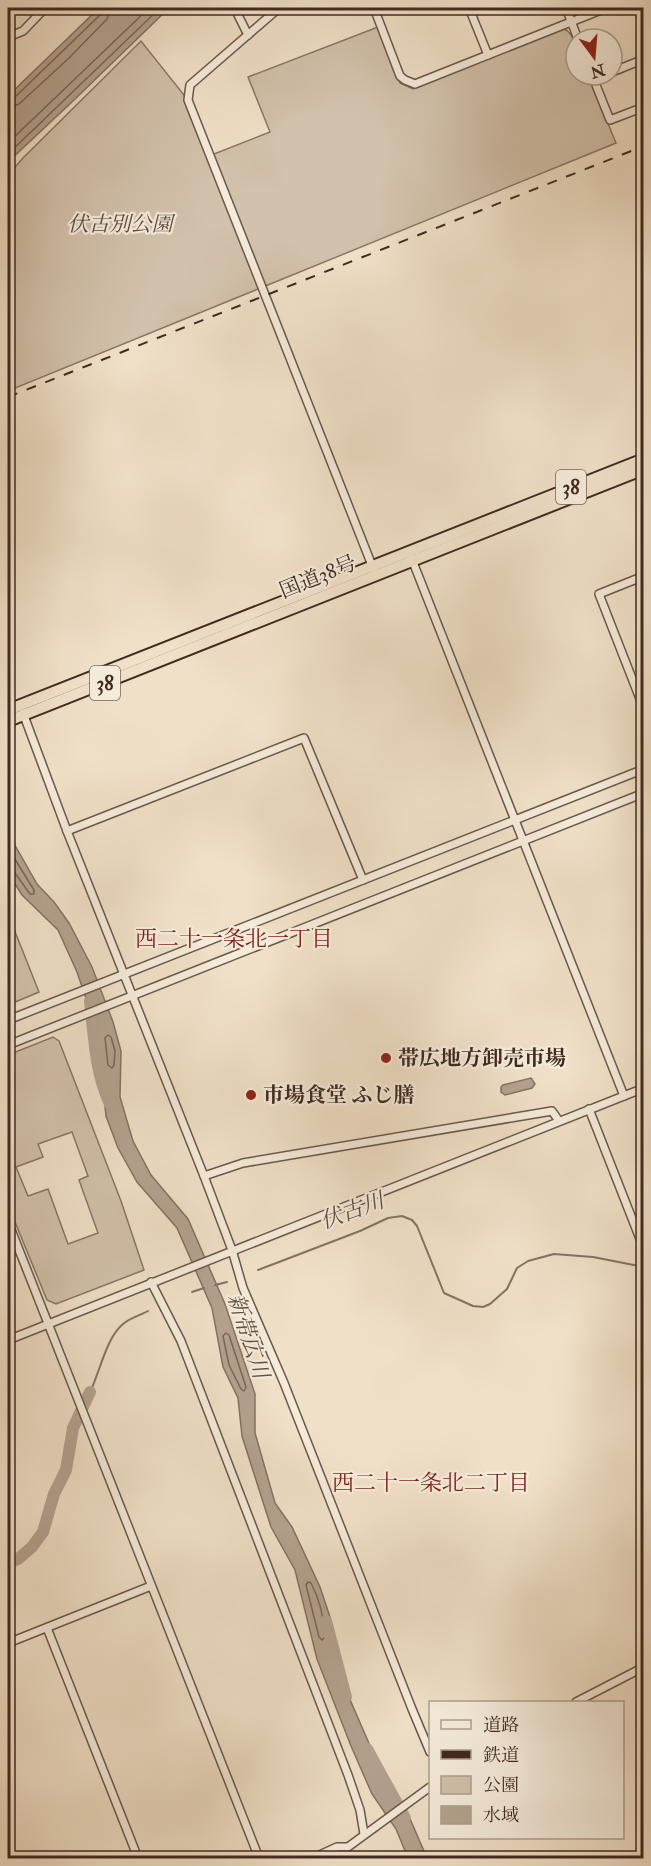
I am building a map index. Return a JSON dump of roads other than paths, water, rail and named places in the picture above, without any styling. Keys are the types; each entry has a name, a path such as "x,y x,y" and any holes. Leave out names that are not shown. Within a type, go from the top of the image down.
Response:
{"highway":[{"name":"国道38号","path":"9,717 21,710 411,556 644,459"},
{"name":"国道38号","path":"411,556 644,469"}],"street":[{"path":"8,37 23,31 45,8"},
{"path":"238,8 238,15 248,35"},
{"path":"279,8 190,85 188,100 374,571"},
{"path":"374,8 400,76 415,84 606,8"},
{"path":"469,8 488,55"},
{"path":"566,8 574,27"},
{"path":"636,8 644,24"},
{"path":"624,67 644,59"},
{"path":"597,87 610,120 644,107"},
{"path":"411,556 624,1096"},
{"path":"644,576 598,594 644,709"},
{"path":"21,710 204,1176 232,1250 243,1288 288,1394 429,1750"},
{"path":"67,831 304,738 363,880"},
{"path":"8,1020 644,769"},
{"path":"8,1045 644,793"},
{"path":"8,1340 644,1088"},
{"path":"589,1109 644,1249"},
{"path":"204,1176 243,1163 552,1111 559,1121"},
{"path":"8,1222 10,1237 48,1324 258,1856 248,1858"},
{"path":"151,1282 181,1341 229,1462 348,1774 360,1810 364,1834"},
{"path":"8,1643 151,1586"},
{"path":"47,1628 138,1858"},
{"path":"578,1701 644,1666"},
{"path":"313,1858 337,1847 348,1847 429,1788"}],"water":[{"path":"99,8 169,8 8,162 8,96"},
{"path":"8,833 37,884 69,923 92,967 113,1022 121,1051 120,1097 133,1141 151,1175 188,1219 225,1304 255,1394 255,1433 275,1503 292,1527 320,1587 330,1617 331,1656 368,1741 382,1782 410,1819 427,1858 408,1858 396,1829 372,1794 351,1746 317,1659 295,1570 271,1527 242,1436 238,1398 223,1367 212,1308 177,1228 137,1182 118,1148 106,1116 98,1033 77,972 58,930 22,895 8,873"},
{"path":"531,1078 535,1084 532,1088 505,1095 501,1092 503,1085"}],"waterway":[{"name":"新帯広川","path":"90,1001 98,1067 110,1104"},
{"name":"伏古川","path":"258,1270 388,1218 402,1216 412,1220 417,1226 444,1293 473,1306 483,1307 490,1304 507,1289 517,1268 528,1261 554,1254 593,1257 644,1267"},
{"name":"伏古川","path":"215,1285 227,1282"},
{"name":"伏古川","path":"192,1292 204,1288"},
{"name":"伏古川","path":"90,1392 108,1346 117,1330 126,1322 148,1311"},
{"name":"伏古川","path":"8,1563 18,1559 32,1547 43,1532 54,1494 66,1470 73,1428 90,1392"},
{"name":"新帯広川","path":"326,1621 346,1697"},
{"name":"新帯広川","path":"367,1749 405,1818"}],"railway":[{"path":"8,397 644,146"}],"place":[{"name":"帯広地方卸売市場","path":"386,1058"},
{"name":"市場食堂 ふじ膳","path":"251,1095"}],"district":[{"name":"西二十一条北一丁目","path":"234,939"},
{"name":"西二十一条北二丁目","path":"431,1483"}],"park label":[{"name":"伏古別公園","path":"120,224"}]}
